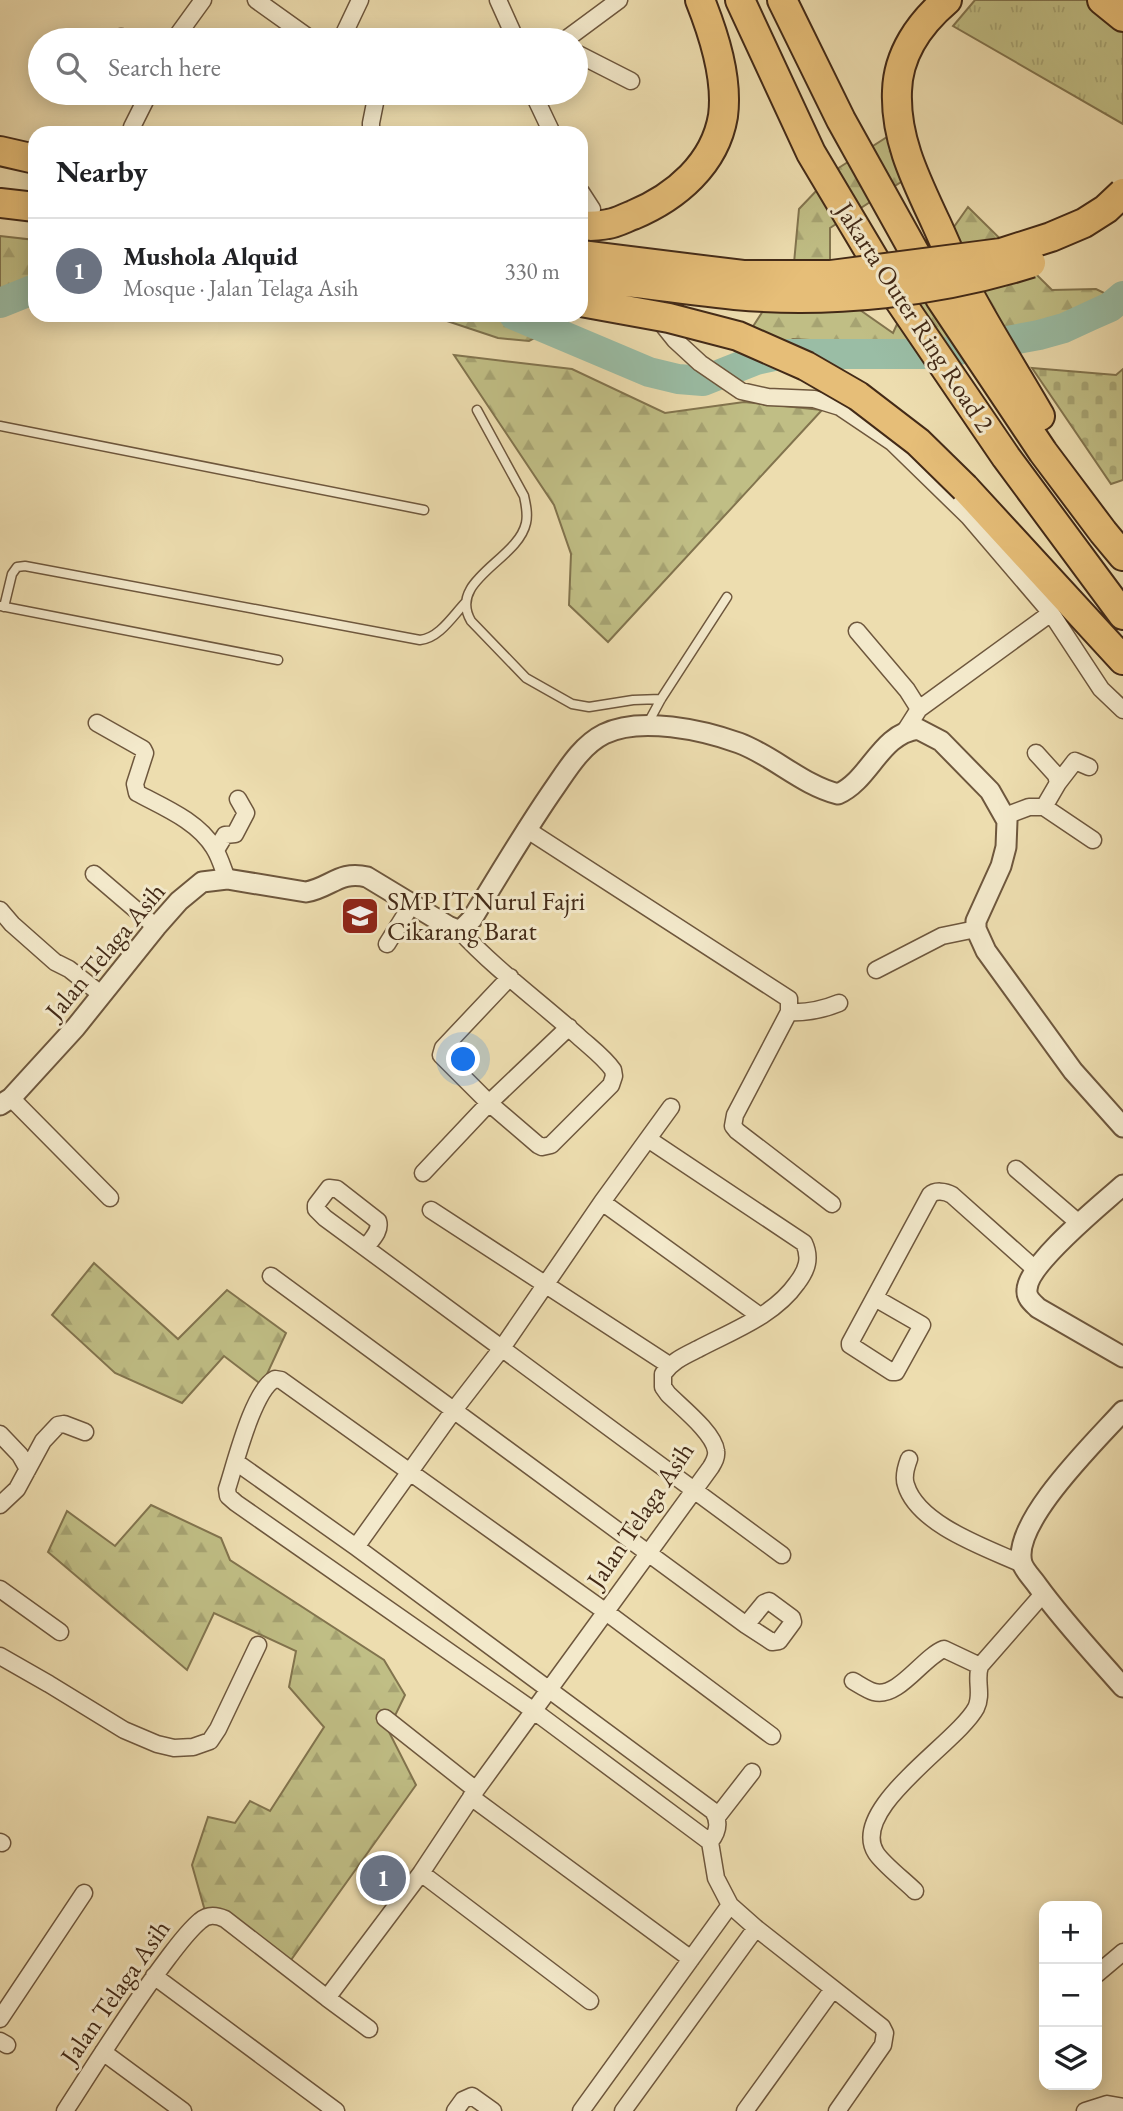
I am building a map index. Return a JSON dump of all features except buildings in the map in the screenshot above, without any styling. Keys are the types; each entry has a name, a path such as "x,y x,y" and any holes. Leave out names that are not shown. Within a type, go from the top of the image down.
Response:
{"highway":[{"path":"588,218 609,224 666,199 701,166 716,141 723,113 723,88 714,41 700,0"},
{"name":"Jakarta Outer Ring Road 2","path":"740,0 811,153 895,293 1006,457 1123,615"},
{"name":"Jakarta Outer Ring Road 2","path":"782,0 841,120 940,298 1053,452"},
{"path":"947,0 920,28 906,51 897,90 901,138 915,176 969,295 1053,452 1103,532 1123,556"},
{"path":"0,151 28,157"},
{"path":"588,218 743,275 831,275 1001,253 1084,223 1106,209 1123,193"},
{"path":"0,203 28,206"},
{"path":"588,277 737,295 825,297 902,291 970,280 1040,260 1091,239 1123,216"},
{"path":"588,303 669,318 738,336 806,366 858,396 918,442 965,488 1123,660"}],"street":[{"path":"183,28 203,0"},
{"path":"256,0 295,28"},
{"path":"347,28 360,0"},
{"path":"498,0 511,28"},
{"path":"582,28 620,0"},
{"path":"588,59 631,81"},
{"path":"132,126 143,105"},
{"path":"371,126 375,105"},
{"path":"539,105 549,126"},
{"path":"588,220 645,304 675,340 700,363 741,390 768,397 814,399 840,407 892,442 969,517 1051,613 1101,689 1123,710"},
{"path":"510,977 443,1048 441,1055 489,1103 542,1147 551,1145 611,1085 614,1076 611,1067 569,1027 510,977 484,956 460,931 472,919 526,829 586,747 603,734 621,728 646,725 683,729 724,737 752,748 821,788 838,794 852,786 886,747 905,731 919,709 1051,613"},
{"path":"857,631 907,690 919,709"},
{"path":"96,723 145,751 135,784 137,793 164,807 207,838 216,850 226,879"},
{"path":"905,731 918,729 941,741 990,791 1005,816 1006,847 1001,866 976,921 975,929 986,951 1073,1071 1123,1127"},
{"path":"1036,752 1056,775 1058,783"},
{"path":"1044,807 1075,761 1089,767"},
{"path":"216,850 225,835 235,834 242,823 246,813 238,799"},
{"path":"1005,816 1028,807 1044,807 1093,841"},
{"path":"526,829 789,999 789,1012 735,1115 733,1125 737,1131 832,1205"},
{"path":"94,874 156,927"},
{"name":"Jalan Telaga Asih","path":"5,1101 75,1028 179,901 202,882 226,879 306,892 314,891 340,877 358,875 367,877 460,931"},
{"path":"387,944 412,904"},
{"path":"0,911 55,962 69,969 102,995"},
{"path":"876,970 942,936 975,929"},
{"path":"789,1012 822,1010 839,1003"},
{"path":"423,1173 489,1103 569,1027"},
{"path":"5,1101 110,1198"},
{"path":"356,1547 502,1348 671,1107"},
{"path":"430,1210 669,1365 760,1316 784,1299 802,1276 808,1258 804,1243 648,1139"},
{"path":"1016,1169 1080,1224"},
{"path":"1123,1185 1035,1269 1027,1289 1028,1297 1038,1308 1123,1357"},
{"path":"875,1298 922,1325 896,1372 850,1346 875,1298 930,1195 934,1192 952,1195 1035,1269"},
{"path":"602,1202 760,1316"},
{"path":"366,1247 782,1555"},
{"path":"271,1276 746,1625"},
{"name":"Jalan Telaga Asih","path":"65,2111 154,1976 180,1942 208,1916 225,1919 327,1998 421,1873 473,1793 711,1467 716,1457 712,1437 663,1387 663,1374 669,1365"},
{"path":"772,1736 606,1612 281,1380 275,1379 268,1384 247,1425 227,1489 228,1496 534,1711 710,1842 716,1878 730,1905 885,2033 883,2045 837,2111"},
{"path":"1022,1564 1021,1548 1024,1537 1048,1496 1123,1411"},
{"path":"0,1505 17,1489 43,1441 58,1425 64,1424 85,1432"},
{"path":"0,1434 20,1455 28,1469"},
{"path":"909,1458 905,1483 923,1512 956,1534 1022,1564 1043,1594 1123,1687"},
{"path":"236,1462 356,1547 713,1811 717,1817 717,1833 710,1842"},
{"path":"0,1589 60,1633"},
{"path":"915,1891 876,1853 872,1829 881,1809 901,1786 968,1720 980,1693 977,1673 980,1666 1043,1594"},
{"path":"0,1656 141,1739 174,1748 193,1747 209,1741 218,1729 258,1646"},
{"path":"853,1681 874,1692 892,1690 944,1649 980,1666"},
{"path":"385,1718 473,1793 691,1959"},
{"path":"717,1817 752,1772"},
{"path":"421,1873 590,2001"},
{"path":"0,2019 84,1893"},
{"path":"581,2111 730,1905"},
{"path":"623,2111 755,1928"},
{"path":"1102,1970 1123,1952"},
{"path":"154,1976 336,2111"},
{"path":"745,2111 833,1989"},
{"path":"327,1998 369,2029"},
{"path":"103,2052 183,2111"},
{"path":"455,2111 463,2100 472,2096 493,2111"},
{"path":"1085,2111 1107,2104 1123,2107"}],"lane":[{"path":"477,410 524,496 527,510 526,524 516,544 478,579 467,596 466,611 471,621 526,678 572,705 589,707 661,699"},
{"path":"0,426 424,510"},
{"path":"278,660 2,607 17,566 420,640 436,635 465,603"},
{"path":"646,725 727,597"}],"green space":[{"path":"975,0 1123,0 1123,124 953,26"},
{"path":"887,137 921,169 830,228 830,289 893,333 918,278 968,207 1052,290 1096,289 1123,304 1053,336 979,350 793,339 733,368 752,328 794,263 799,209 837,169"},
{"path":"0,236 28,239 28,291 0,305"},
{"path":"450,322 540,322 555,327 529,341 498,338"},
{"path":"454,355 572,369 665,413 744,402 822,410 608,642 569,605 571,554 554,505"},
{"path":"1032,368 1116,375 1123,369 1123,480 1111,484"},
{"path":"94,1263 178,1339 227,1290 286,1333 262,1385 224,1356 182,1403 115,1373 52,1315"},
{"path":"151,1505 221,1538 230,1560 384,1660 405,1695 388,1730 416,1785 291,1960 207,1918 192,1865 208,1817 235,1823 250,1801 270,1811 324,1727 289,1687 296,1651 214,1613 187,1670 48,1552 67,1511 115,1546"}],"waterway":[{"path":"0,303 28,292"},
{"path":"531,322 649,372 678,379 703,381 756,360 783,354 937,354 1039,335 1064,328 1110,307 1123,296"}],"place":[{"name":"SMP IT Nurul Fajri Cikarang Barat","path":"360,916"},
{"name":"Mushola Alquid","path":"383,1878"}]}
